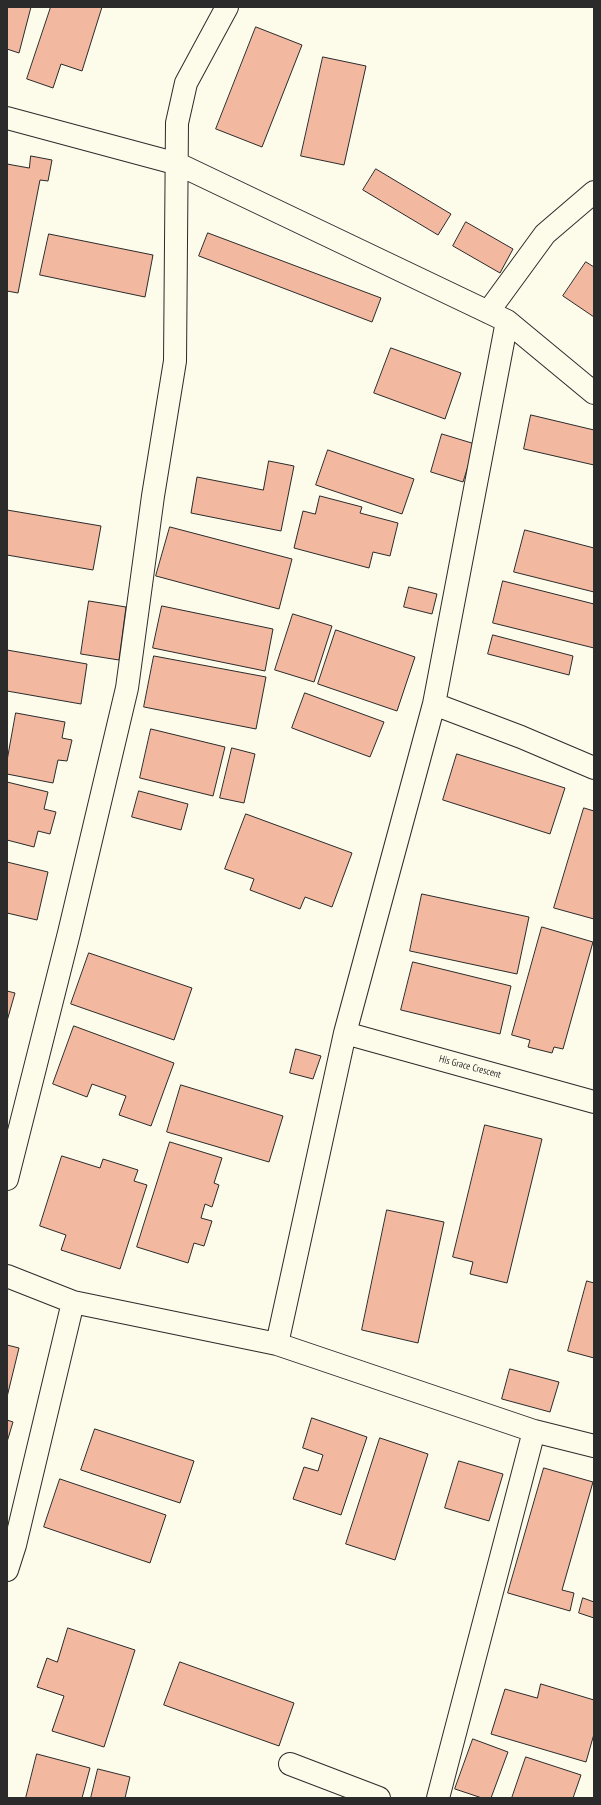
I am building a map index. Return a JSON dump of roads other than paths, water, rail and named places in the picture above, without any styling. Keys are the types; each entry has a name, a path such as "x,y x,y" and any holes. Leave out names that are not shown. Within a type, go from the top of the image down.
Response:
{"street":[{"path":"7,1180 69,933 127,688 153,496 175,361 178,164 177,123 186,83 227,7"},
{"path":"7,118 178,164 507,321 594,393"},
{"path":"488,312 545,234 594,192"},
{"path":"277,1344 345,1033 434,704 507,321"},
{"path":"434,704 522,737 594,768"},
{"name":"His Grace Crescent","path":"345,1033 594,1102"},
{"path":"7,1276 73,1302 277,1344 534,1431 594,1446"},
{"path":"7,1570 15,1545 73,1302"},
{"path":"438,1798 534,1431"},
{"path":"290,1764 379,1798"}]}
